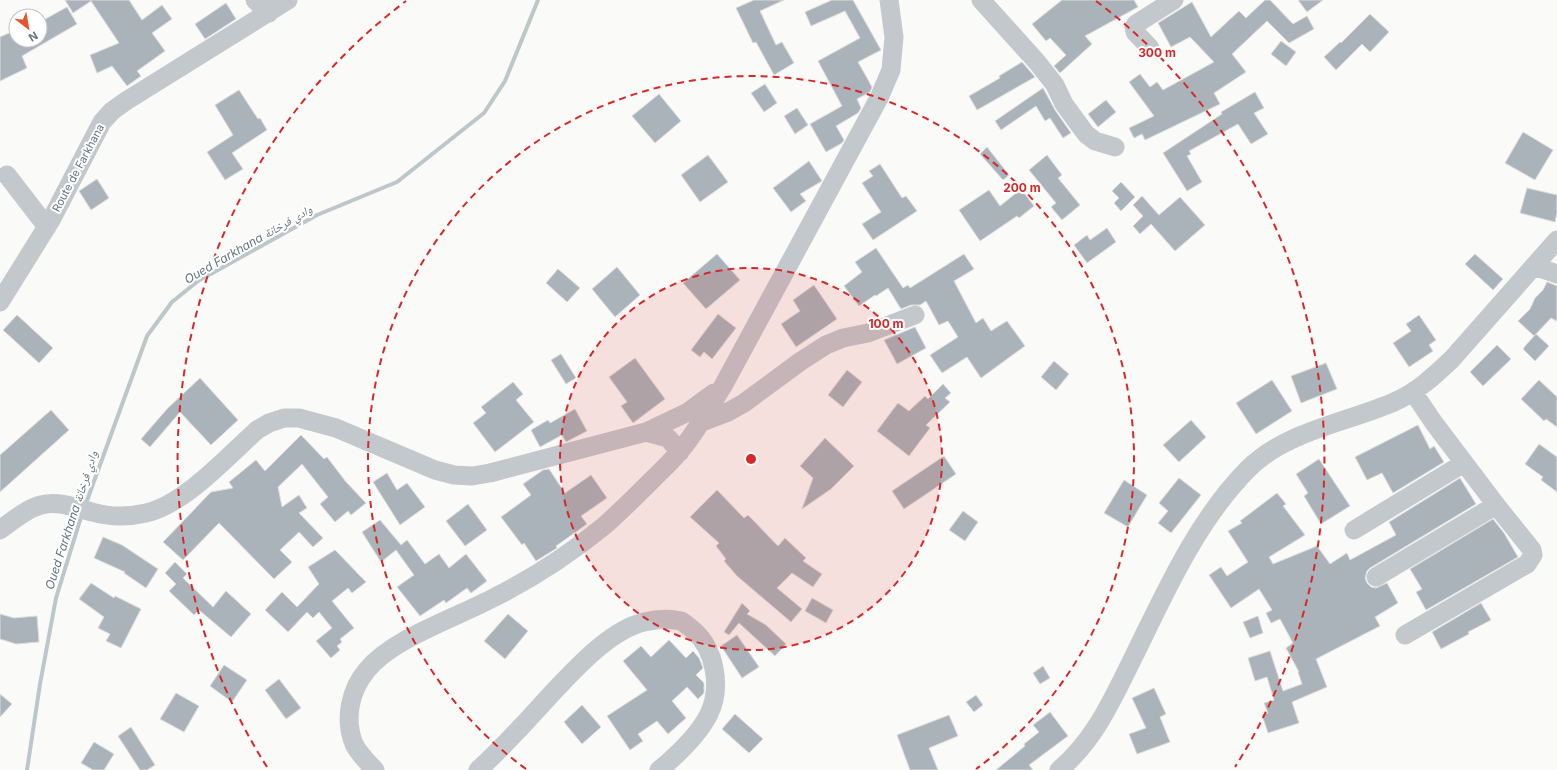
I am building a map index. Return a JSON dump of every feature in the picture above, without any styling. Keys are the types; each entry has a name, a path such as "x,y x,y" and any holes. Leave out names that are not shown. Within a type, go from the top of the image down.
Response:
{"street":[{"path":"255,0 269,12"},
{"name":"Route de Farkhana","path":"2,292 47,227 95,133 112,111 126,100 288,0"},
{"path":"375,770 364,760 355,744 350,727 350,708 355,689 367,670 382,656 404,642 495,597 527,579 575,547 603,527 680,452 723,386 879,98 891,70 894,37 888,0"},
{"path":"980,0 1037,62 1086,134 1095,142 1116,146"},
{"path":"1150,48 1136,32 1134,27 1136,24 1174,0"},
{"path":"7,175 47,227"},
{"path":"1059,770 1079,751 1096,730 1174,576 1224,495 1248,469 1267,452 1288,441 1394,402 1413,392 1434,376 1452,358 1557,240"},
{"path":"1534,266 1557,274"},
{"path":"699,423 728,412 744,403 801,361 826,345 843,338 868,333 915,315"},
{"path":"0,530 27,511 41,505 54,503 92,513 114,516 146,513 160,508 191,490 257,430 269,423 284,418 299,418 336,428 435,470 454,475 472,476 646,432 688,412 723,386"},
{"path":"1405,634 1527,564 1533,555 1532,550 1464,463 1413,392"},
{"path":"646,432 668,438 680,452"},
{"path":"1354,530 1464,463"},
{"path":"1376,577 1496,505"},
{"path":"478,770 489,761 587,658 625,630 644,622 664,619 682,622 697,634 705,644 714,664 716,690 709,713 692,738 659,770"}],"building":[{"path":"65,0 129,0 142,20 162,5 172,19 152,33 165,51 137,71 141,76 127,86 112,66 97,73 90,55 119,43 91,1 73,13"},
{"path":"754,0 784,0 760,11 776,45 782,42 794,63 774,75 756,42 753,43 736,8"},
{"path":"832,0 853,0 881,50 858,62 872,87 870,92 857,99 861,108 858,113 836,126 844,140 842,143 826,152 810,124 842,106 818,61 860,38 845,11 811,26 805,12"},
{"path":"1062,0 1134,0 1138,7 1085,36 1092,44 1060,73 1054,66 1066,55 1050,38 1046,41 1032,24"},
{"path":"1265,0 1270,0 1293,24 1307,16 1314,29 1289,43 1267,21 1232,54 1246,72 1214,93 1220,104 1145,140 1142,134 1134,138 1129,128 1154,116 1129,82 1140,74 1150,87 1157,82 1163,90 1214,62 1190,37 1171,47 1158,23 1192,2 1211,37 1239,11 1246,18"},
{"path":"1298,0 1323,0 1307,12"},
{"path":"226,3 236,19 205,39 195,24"},
{"path":"67,7 77,24 48,41 48,18"},
{"path":"1370,14 1389,32 1370,52 1362,44 1336,70 1324,57 1340,42 1341,43"},
{"path":"8,34 8,48 36,48 22,56 27,68 0,81 0,37"},
{"path":"1281,41 1296,52 1286,66 1271,54"},
{"path":"1022,62 1035,77 977,110 969,96 1000,78 999,76"},
{"path":"765,84 777,103 764,112 751,93"},
{"path":"1043,88 1055,110 1071,133 1063,138 1050,118 1045,121 1036,106 1001,130 995,121"},
{"path":"239,90 267,130 232,153 243,169 225,180 207,152 233,135 215,105"},
{"path":"1255,92 1264,108 1254,113 1268,134 1251,144 1238,124 1189,151 1191,154 1187,156 1202,182 1187,191 1163,153 1222,114 1221,112"},
{"path":"659,94 681,121 655,143 632,116"},
{"path":"1106,100 1116,112 1098,127 1088,114"},
{"path":"797,108 808,125 795,134 784,116"},
{"path":"1523,132 1553,150 1535,180 1505,163"},
{"path":"987,147 1009,175 1003,180 980,154"},
{"path":"708,155 728,182 700,202 681,175"},
{"path":"1047,155 1062,175 1058,178 1080,205 1062,220 1051,207 1056,203 1029,170"},
{"path":"809,161 822,181 800,194 806,201 791,212 773,188"},
{"path":"880,164 902,198 906,196 917,211 873,240 862,224 881,212 862,183 873,176 869,171"},
{"path":"97,179 109,198 91,210 79,191"},
{"path":"1121,182 1135,197 1121,211 1114,203 1119,198 1112,191"},
{"path":"1527,188 1557,195 1557,213 1555,222 1520,213"},
{"path":"1021,189 1034,206 1019,218 1017,216 980,241 959,210 989,190 1000,206"},
{"path":"1142,196 1159,215 1180,197 1205,225 1175,251 1151,224 1140,234 1133,226 1143,216 1133,205"},
{"path":"1107,228 1116,242 1087,263 1074,245 1087,235 1090,240"},
{"path":"876,248 903,288 908,285 910,288 964,254 974,269 954,281 976,323 983,318 991,331 1007,321 1025,346 981,378 967,357 942,373 930,355 958,337 948,321 939,325 926,301 920,305 911,305 901,309 888,288 859,306 844,286 862,272 855,262"},
{"path":"717,254 740,280 706,309 683,283"},
{"path":"1475,254 1503,279 1493,290 1465,264"},
{"path":"617,267 640,295 615,317 592,289"},
{"path":"558,269 580,288 567,302 546,283"},
{"path":"1547,282 1557,286 1557,321 1551,318 1534,336 1518,321 1530,309 1535,298 1543,290"},
{"path":"814,285 837,319 796,347 781,324 800,311 793,300"},
{"path":"718,314 736,328 712,359 704,352 700,357 691,350"},
{"path":"17,315 53,348 39,363 3,330"},
{"path":"1419,315 1436,340 1429,345 1433,351 1409,367 1393,343 1411,331 1406,324"},
{"path":"915,327 926,348 897,364 884,340"},
{"path":"1536,334 1549,346 1535,361 1523,349"},
{"path":"1497,345 1511,359 1483,386 1470,372"},
{"path":"561,354 576,378 566,384 551,360"},
{"path":"635,358 665,399 633,423 621,406 627,402 609,377"},
{"path":"1054,361 1069,374 1056,390 1041,377"},
{"path":"1326,363 1337,389 1301,403 1291,376"},
{"path":"847,370 862,382 843,407 828,395"},
{"path":"200,378 238,420 211,445 180,412 150,447 141,439 167,409"},
{"path":"1272,380 1292,411 1256,434 1236,403"},
{"path":"1539,380 1557,397 1557,427 1546,419 1544,421 1521,399"},
{"path":"513,382 523,394 516,400 534,422 495,452 473,423 486,413 481,407"},
{"path":"943,384 951,393 945,398 950,402 926,425 930,428 909,456 877,431 898,403 909,411 925,396 928,399"},
{"path":"575,409 587,431 566,442 562,435 540,447 531,430 548,420 550,423"},
{"path":"51,410 69,430 0,492 0,455"},
{"path":"1191,420 1206,437 1179,462 1163,445"},
{"path":"1418,425 1430,449 1434,446 1444,462 1393,493 1382,473 1367,480 1355,457"},
{"path":"301,435 324,459 327,457 346,482 366,503 351,515 348,511 335,522 320,504 328,497 302,464 278,487 282,507 299,495 307,508 299,513 323,538 313,547 299,532 280,550 292,562 274,579 219,523 183,560 163,542 211,492 233,488 229,482 256,460 265,471"},
{"path":"825,438 854,466 831,489 802,509 813,478 800,466"},
{"path":"1539,444 1557,457 1557,492 1541,480 1543,477 1525,464"},
{"path":"944,456 956,474 904,509 892,491"},
{"path":"1319,459 1350,506 1321,524 1304,496 1308,493 1296,474"},
{"path":"549,469 565,493 591,475 607,498 581,516 587,524 556,546 557,548 536,561 524,543 522,545 501,517 531,495 523,484 543,470"},
{"path":"387,473 397,490 407,483 425,507 400,525 373,482"},
{"path":"1179,478 1201,495 1171,533 1158,523 1168,511 1159,503"},
{"path":"1460,478 1476,504 1367,571 1365,578 1367,583 1371,587 1376,588 1387,583 1398,603 1375,617 1380,626 1316,659 1327,687 1292,702 1299,723 1268,733 1262,715 1268,713 1264,703 1274,700 1267,677 1255,681 1248,658 1270,651 1283,691 1302,684 1299,672 1286,648 1293,643 1280,619 1271,623 1266,613 1272,610 1259,589 1231,608 1209,575 1221,567 1227,576 1248,562 1228,531 1242,523 1240,521 1277,493 1286,504 1283,506 1305,535 1269,557 1273,564 1317,546 1330,564 1347,553 1350,560 1396,535 1389,522"},
{"path":"1124,480 1147,495 1128,527 1104,513"},
{"path":"717,490 744,518 748,515 778,546 785,538 806,558 803,561 822,574 813,587 792,573 777,588 802,609 791,622 737,576 724,561 726,559 716,546 719,543 690,517"},
{"path":"468,504 487,530 465,546 446,521"},
{"path":"963,511 978,522 965,541 949,530"},
{"path":"1493,519 1504,533 1518,557 1426,610 1416,592 1422,589 1410,569"},
{"path":"380,520 401,545 407,540 425,564 439,554 449,568 466,554 487,581 471,593 467,588 446,603 444,600 420,616 397,587 414,575 396,550 381,562 362,532"},
{"path":"103,537 122,545 158,569 146,588 124,573 125,572 94,558"},
{"path":"335,550 366,582 352,593 348,588 332,601 354,628 340,639 342,642 337,646 340,650 331,658 316,641 332,628 319,612 313,618 307,612 288,632 265,610 282,592 297,607 319,584 308,567"},
{"path":"175,562 187,574 183,578 213,607 226,591 251,614 231,637 199,610 194,615 169,591 176,584 165,573"},
{"path":"91,583 114,598 115,596 141,609 121,648 106,641 110,634 98,628 104,617 79,599"},
{"path":"812,598 833,610 826,623 805,611"},
{"path":"742,603 750,611 747,614 766,625 786,644 775,656 739,623 729,635 724,632"},
{"path":"1481,603 1491,620 1441,649 1432,632"},
{"path":"0,614 14,618 37,616 39,642 16,644 0,639"},
{"path":"508,614 528,631 505,659 484,641"},
{"path":"1258,616 1263,633 1250,638 1243,622"},
{"path":"737,635 759,667 742,678 721,646"},
{"path":"669,640 686,658 693,651 699,658 703,668 696,675 704,683 704,693 698,699 687,687 672,701 686,718 668,734 657,721 638,734 643,741 630,750 607,716 647,690 623,661 641,646 651,657"},
{"path":"224,665 247,680 232,702 210,686"},
{"path":"1043,666 1050,678 1040,684 1033,673"},
{"path":"279,679 301,708 286,719 265,690"},
{"path":"1154,688 1166,714 1160,717 1170,742 1137,754 1129,734 1146,728 1132,698"},
{"path":"176,693 199,706 184,732 160,719"},
{"path":"0,694 12,704 0,717"},
{"path":"976,695 983,705 974,712 966,702"},
{"path":"582,705 601,727 582,744 564,722"},
{"path":"1050,712 1068,736 1029,765 1033,770 996,770 1025,746 1024,744 1039,732 1033,725"},
{"path":"735,714 763,739 749,753 722,729"},
{"path":"949,715 958,736 929,748 938,770 910,770 897,735"},
{"path":"131,727 155,765 147,770 140,770 118,736"},
{"path":"94,742 114,754 104,770 93,770 81,763"}],"waterway":[{"name":"Oued Farkhana وادي فرخانة","path":"85,506 147,336 172,302 198,281 317,215 397,182 484,113 505,81 538,0"},
{"name":"Oued Farkhana وادي فرخانة","path":"27,770 40,684 56,598 82,514"}]}
